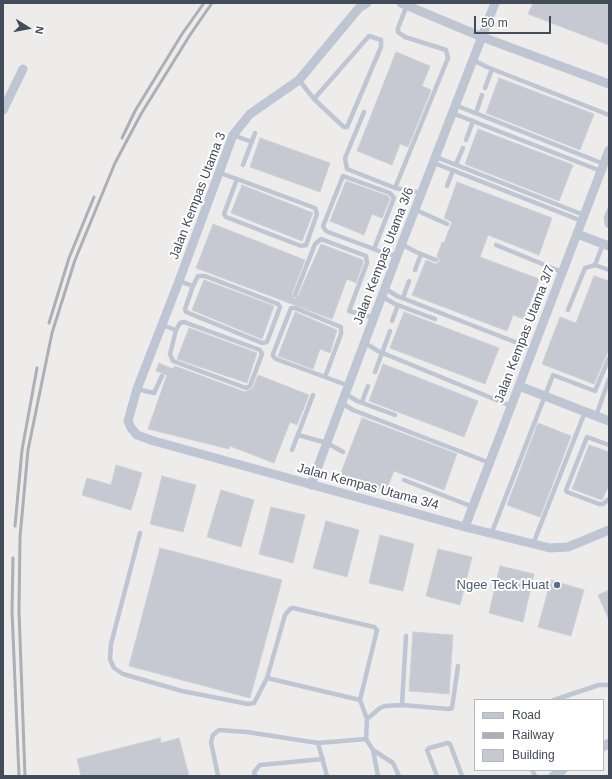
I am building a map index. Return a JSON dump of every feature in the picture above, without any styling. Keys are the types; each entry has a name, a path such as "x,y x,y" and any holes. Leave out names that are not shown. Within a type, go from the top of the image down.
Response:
{"street":[{"name":"Jalan Kempas Utama 3","path":"128,421 137,389 220,173 233,135 250,114 299,80 359,8 367,3"},
{"name":"Jalan Kempas Utama 3/6","path":"311,485 348,390 397,256 403,245 495,3"},
{"path":"404,4 482,37 609,84"},
{"path":"3,110 23,69"},
{"name":"Jalan Kempas Utama 3/7","path":"465,527 609,150"},
{"path":"577,234 606,245"},
{"path":"519,386 609,421"},
{"name":"Jalan Kempas Utama 3/4","path":"128,421 136,436 465,527 492,532 550,548 568,546 609,530"}],"lane":[{"path":"395,188 448,58 446,50 405,37 398,32 404,4"},
{"path":"299,80 314,99 344,127 347,127 381,47 381,40 369,36 314,99"},
{"path":"473,60 492,69 609,115"},
{"path":"484,88 492,69"},
{"path":"476,113 482,95"},
{"path":"454,109 476,113 602,167"},
{"path":"454,109 473,121 602,167"},
{"path":"364,112 345,158 347,169 395,188 422,193"},
{"path":"466,140 473,121"},
{"path":"244,165 255,133"},
{"path":"233,135 252,142"},
{"path":"456,164 462,148"},
{"path":"435,160 456,164 583,218"},
{"path":"435,160 453,170 583,218"},
{"path":"447,186 453,170"},
{"path":"220,173 237,179 314,208 317,214 306,245 301,246 226,217 224,214 237,179"},
{"path":"374,249 394,198 390,193 343,176 323,226 328,232 374,249 397,256"},
{"path":"416,210 447,224"},
{"path":"609,210 606,218 609,226"},
{"path":"295,295 315,244 321,239 366,256 367,263 349,311 375,318"},
{"path":"403,245 436,260"},
{"path":"496,245 562,272"},
{"path":"595,265 606,245"},
{"path":"415,270 420,254"},
{"path":"568,310 585,268 595,265 609,270"},
{"path":"198,276 205,276 278,304 280,307 267,342 262,344 186,312 185,309 193,286 198,276"},
{"path":"179,281 193,286"},
{"path":"402,298 409,281"},
{"path":"384,293 402,298 533,349"},
{"path":"384,293 398,305 435,319"},
{"path":"392,321 398,305"},
{"path":"325,377 341,334 341,326 295,308 291,308 273,354 276,359 325,377 348,390 362,402 395,415"},
{"path":"184,322 260,350 262,354 250,386 246,388 173,361 170,354 176,330 180,323 184,322"},
{"path":"162,325 176,330"},
{"path":"375,372 390,331"},
{"path":"365,343 382,352 511,406"},
{"path":"492,532 553,375 592,390 597,390 609,358"},
{"path":"137,389 154,393 162,376"},
{"path":"596,416 607,392 609,379"},
{"path":"362,402 368,386"},
{"path":"292,450 313,395"},
{"path":"342,403 353,410 490,463"},
{"path":"533,544 585,412"},
{"path":"298,435 327,444 343,452"},
{"path":"608,502 599,504 569,493 566,490 587,437 609,445"},
{"path":"404,480 473,507"},
{"path":"140,533 111,644 110,659 114,668 123,674 182,691 248,704 254,703 267,678 285,615 290,609 293,608 374,627 377,630 377,634 360,700 367,719 366,739 373,750 378,776"},
{"path":"402,705 406,636"},
{"path":"367,719 380,708 402,705 452,708 454,705 458,666"},
{"path":"267,678 360,700"},
{"path":"557,699 599,684 609,685"},
{"path":"218,776 211,742 214,735 219,730 247,732 318,743 366,739"},
{"path":"318,743 327,776"},
{"path":"437,776 427,750 429,748 448,743 450,744 462,776"},
{"path":"373,750 393,763 399,776"},
{"path":"255,776 254,772 260,765 323,759"}],"building":[{"path":"533,3 609,3 609,45 528,14"},
{"path":"396,52 430,66 422,86 431,90 408,147 400,144 392,165 357,151"},
{"path":"499,78 594,114 580,150 486,113"},
{"path":"478,129 573,165 559,201 465,164"},
{"path":"260,138 330,163 320,192 250,167"},
{"path":"346,181 388,196 390,199 382,218 372,214 364,235 330,221"},
{"path":"457,182 552,218 539,255 488,235 480,257 539,279 524,319 513,315 507,331 412,295 426,260 436,264 440,261 437,256 452,222 444,218"},
{"path":"242,185 313,213 302,241 231,213"},
{"path":"213,224 305,260 292,294 294,299 298,296 321,244 363,260 363,263 356,283 347,279 332,319 196,268"},
{"path":"594,276 609,281 609,349 594,384 542,364 560,317 576,323"},
{"path":"204,280 274,306 262,339 192,310"},
{"path":"295,312 337,330 330,353 320,349 313,369 278,356"},
{"path":"404,312 499,348 485,384 390,348"},
{"path":"189,328 257,353 247,383 177,359"},
{"path":"159,363 173,369 175,366 245,392 253,388 258,375 309,395 297,425 290,422 274,463 230,446 229,449 148,429 167,375 156,371"},
{"path":"383,364 478,401 464,437 369,401"},
{"path":"362,418 457,454 444,490 394,471 386,491 339,478"},
{"path":"538,423 571,436 540,517 507,505"},
{"path":"589,445 609,452 609,485 602,500 572,489"},
{"path":"116,465 142,473 131,510 82,495 87,478 111,485"},
{"path":"162,476 196,485 183,532 150,524"},
{"path":"221,490 254,500 241,547 207,537"},
{"path":"271,507 305,515 293,563 259,554"},
{"path":"326,521 359,530 347,577 313,568"},
{"path":"380,535 414,544 403,591 369,583"},
{"path":"160,548 282,580 250,698 129,666"},
{"path":"438,549 472,557 460,605 426,596"},
{"path":"500,566 534,574 523,622 489,613"},
{"path":"551,580 584,590 571,636 538,627"},
{"path":"609,590 609,620 598,595"},
{"path":"413,632 453,635 449,694 409,691"},
{"path":"160,738 161,743 179,738 189,776 81,776 77,759"}],"railway":[{"path":"122,138 135,111 182,34 204,3"},
{"path":"25,776 19,611 20,537 28,450 52,333 75,260 115,163 141,114 190,35 212,3"},
{"path":"49,323 69,258 94,197"},
{"path":"15,526 22,450 37,368"},
{"path":"13,558 12,611 19,776"}],"place":[{"name":"Ngee Teck Huat","path":"557,585"}]}
